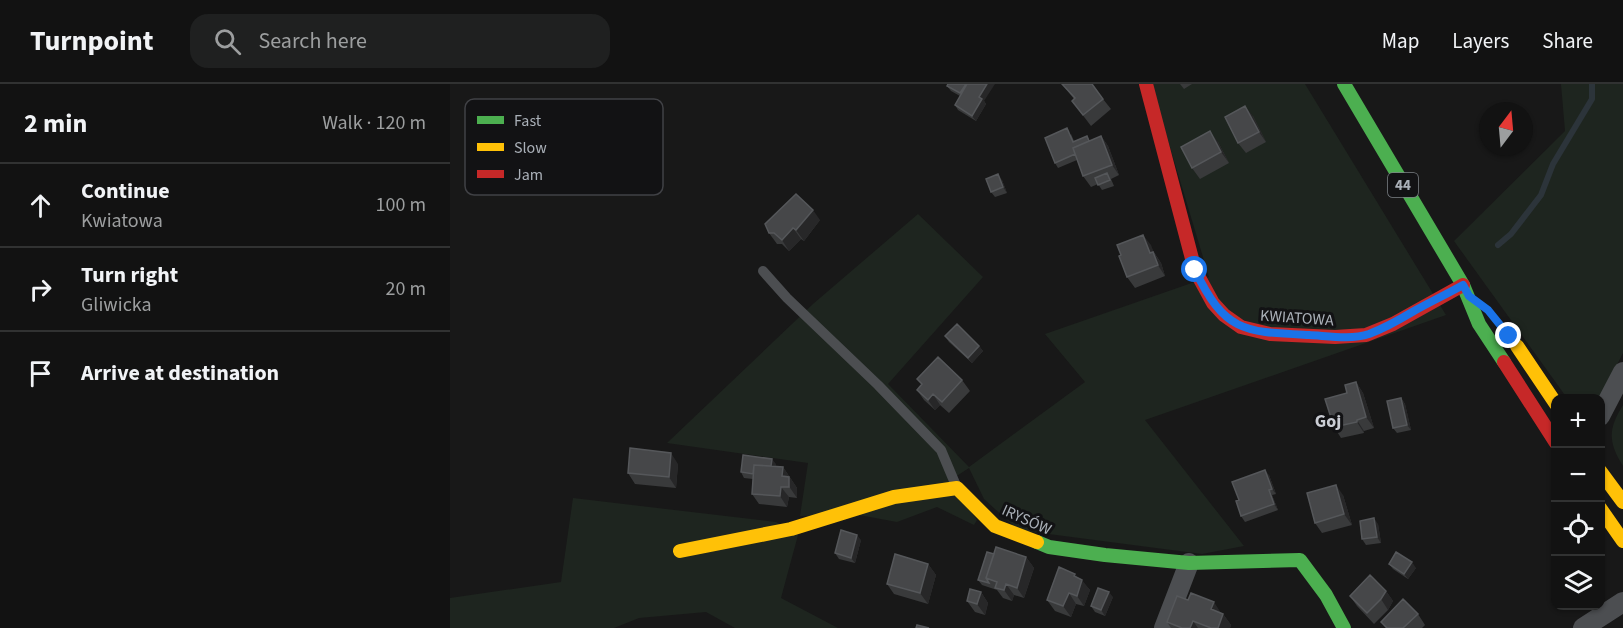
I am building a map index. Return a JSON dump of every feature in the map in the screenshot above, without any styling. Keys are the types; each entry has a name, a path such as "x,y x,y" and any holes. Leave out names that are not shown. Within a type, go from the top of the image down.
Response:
{"street":[{"name":"KWIATOWA","path":"1146,84 1149,88 1195,270 1213,303 1224,315 1241,327 1270,334 1335,337 1366,335 1466,291"},
{"name":"44","path":"1344,84 1466,291 1485,334 1551,435"},
{"name":"44","path":"1466,291 1488,310"},
{"path":"1509,336 1551,397"},
{"path":"1605,406 1623,372"},
{"path":"1605,478 1623,502"},
{"path":"680,551 792,529 894,497 957,488"},
{"name":"IRYSÓW","path":"957,488 995,526 1049,547 1188,563 1300,560 1326,595 1344,628"},
{"path":"1605,515 1623,541"},
{"path":"1164,628 1188,563"},
{"path":"1583,628 1623,602"}],"lane":[{"path":"763,271 941,450 957,488"}],"shaded area":[{"path":"1151,84 1305,84 1446,315 1145,420 1244,546 1202,554 1018,530 984,499 969,468 949,481 977,520 974,525 937,507 897,522 859,515 800,516 808,463 667,443 813,304 918,214 983,277 888,384 969,467 1085,382 1045,334 1209,277"},
{"path":"1561,84 1623,84 1623,353 1602,394 1564,394 1454,241 1565,131"},
{"path":"1623,405 1623,466 1612,442 1612,429"},
{"path":"573,498 776,522 798,535 781,598 838,628 735,628 706,612 639,618 614,628 450,628 450,598 561,582"}],"building":[{"path":"948,84 966,84 960,93 947,86"},
{"path":"967,84 987,84 979,97 982,99 972,116 955,105"},
{"path":"1062,84 1092,84 1103,99 1083,115 1072,101 1075,98"},
{"path":"1245,106 1259,132 1238,143 1225,117"},
{"path":"1067,128 1073,142 1087,136 1089,141 1073,148 1075,154 1055,163 1045,138"},
{"path":"1210,131 1221,152 1192,168 1181,147"},
{"path":"1101,136 1112,165 1083,176 1073,148"},
{"path":"1107,173 1110,180 1098,185 1095,178"},
{"path":"998,174 1003,187 991,192 986,179"},
{"path":"796,194 813,210 796,230 793,228 782,240 774,233 769,233 765,224"},
{"path":"1143,235 1158,265 1127,277 1117,245"},
{"path":"957,324 979,346 968,358 945,336"},
{"path":"938,357 962,380 942,402 933,394 928,400 917,390 922,384 917,379"},
{"path":"1356,382 1366,417 1357,422 1334,427 1325,399 1347,393 1345,385"},
{"path":"1401,398 1407,425 1393,428 1387,401"},
{"path":"630,448 671,453 669,477 628,473"},
{"path":"743,455 772,459 771,466 754,465 753,474 741,472"},
{"path":"754,465 783,467 782,476 789,477 789,487 781,487 780,496 752,494"},
{"path":"1265,470 1272,489 1269,490 1274,504 1241,516 1236,501 1239,500 1232,482"},
{"path":"1336,485 1344,514 1315,523 1307,493"},
{"path":"1374,518 1377,537 1362,539 1360,521"},
{"path":"841,530 857,535 851,558 835,553"},
{"path":"996,547 1026,557 1017,588 1006,584 1004,590 995,588 997,582 986,578"},
{"path":"987,552 994,554 986,578 989,583 978,580"},
{"path":"1396,552 1412,562 1404,574 1389,564"},
{"path":"895,554 928,564 920,593 887,584"},
{"path":"1059,567 1082,580 1077,596 1069,593 1063,606 1047,600"},
{"path":"1370,575 1386,591 1367,613 1350,596"},
{"path":"1098,588 1109,592 1101,610 1091,606"},
{"path":"970,589 981,592 977,604 967,601"},
{"path":"1191,593 1214,602 1211,609 1223,614 1218,628 1211,628 1193,621 1190,628 1182,628 1167,622 1177,596 1188,600"},
{"path":"1403,599 1418,614 1403,628 1387,628 1381,622"}],"waterway":[{"path":"1498,245 1511,234 1541,195 1553,164 1592,99 1592,84"}],"traffic: fast":[{"path":"1344,84 1463,285 1479,324 1504,362"},
{"path":"1037,542 1049,547 1105,555 1189,563 1300,560 1326,595 1344,628"}],"traffic: slow":[{"path":"1517,346 1551,397"},
{"path":"1605,478 1623,502"},
{"path":"680,551 791,529 894,497 957,488 995,526 1037,542"},
{"path":"1605,515 1623,541"}],"traffic: jam":[{"path":"1146,84 1195,270 1213,303 1224,315 1241,327 1270,334 1335,337 1366,335 1393,324 1463,285"},
{"path":"1504,362 1551,435"}],"district":[{"name":"Goj","path":"1328,421"}],"route":[{"path":"1195,270 1213,303 1224,315 1241,327 1270,334 1335,337 1366,335 1393,324 1463,285 1469,296 1488,310 1509,336"}]}
